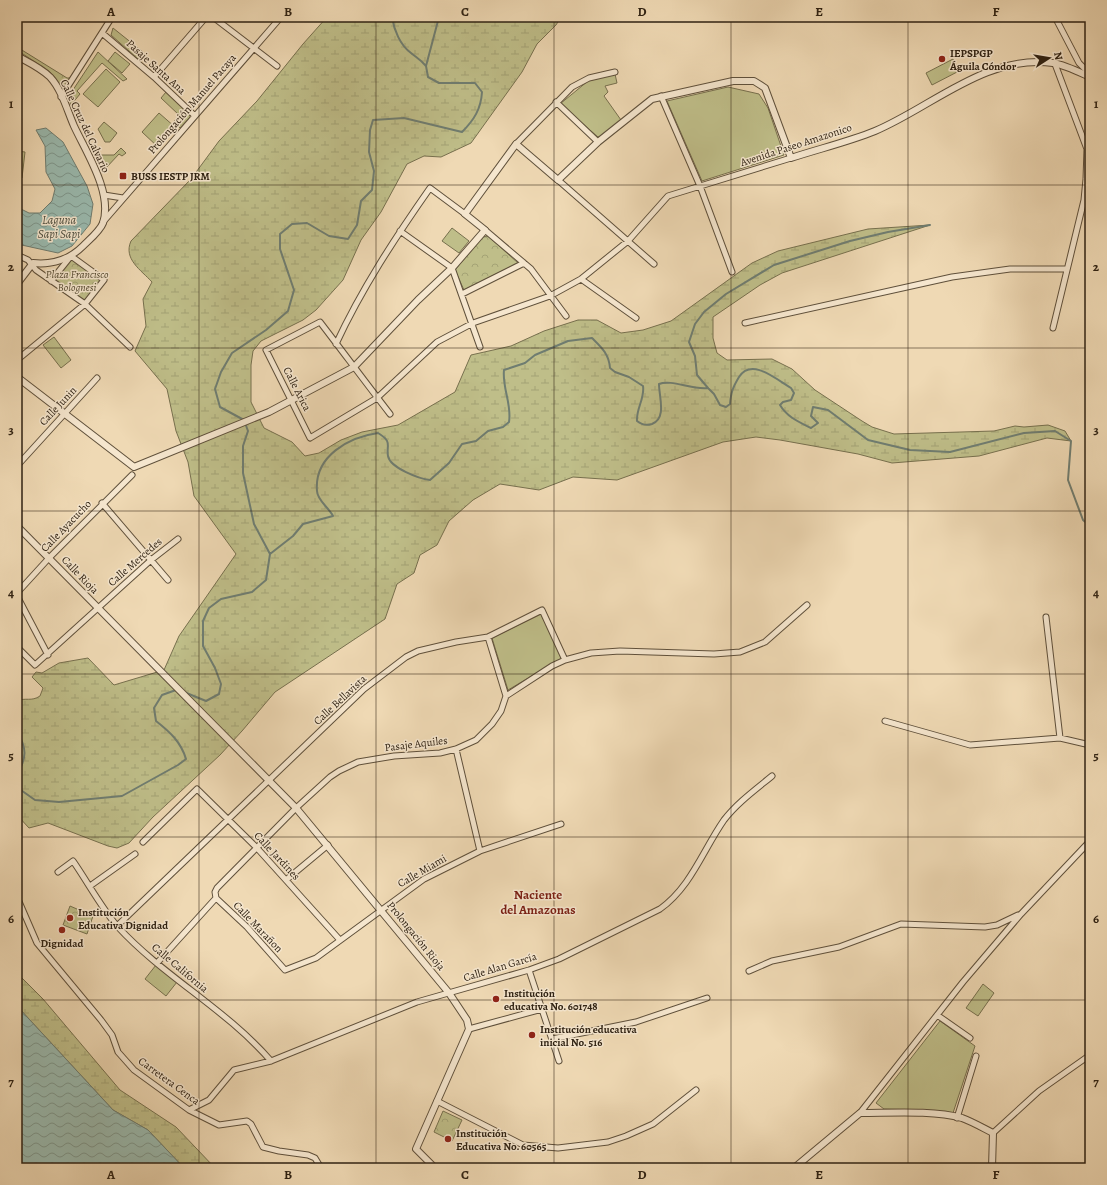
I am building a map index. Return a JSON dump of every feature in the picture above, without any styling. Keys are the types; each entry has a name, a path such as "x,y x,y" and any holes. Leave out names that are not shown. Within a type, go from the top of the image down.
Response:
{"street":[{"path":"61,97 112,17"},
{"path":"154,77 206,17"},
{"path":"213,17 278,66"},
{"name":"Prolongación Manuel Pacaya","path":"103,223 123,198 281,17"},
{"path":"1055,17 1079,63 1090,76"},
{"name":"Pasaje Santa Ana","path":"102,33 154,77 195,116"},
{"name":"Calle Cruz del Calvario","path":"17,56 50,77 61,97 98,177 104,196 103,223"},
{"name":"Avenida Paseo Amazonico","path":"310,438 378,398 437,342 473,323 550,296 581,279 628,241 668,196 875,131 979,75 1002,67 1034,62 1055,64 1090,76"},
{"path":"1053,328 1066,269 1084,200 1087,149 1055,64"},
{"path":"465,214 488,179 516,144 556,102 580,82 615,72"},
{"path":"558,180 598,142 652,99 733,80 754,81 765,88 791,158"},
{"path":"661,96 700,186 732,272"},
{"path":"556,102 598,142"},
{"path":"516,144 654,264"},
{"path":"390,414 336,344 353,307 400,231 430,188 485,230 531,269 566,316"},
{"path":"104,196 123,198"},
{"path":"51,280 71,256 88,242 103,223"},
{"path":"17,377 134,467 269,412 354,367 418,300 452,268 485,230"},
{"path":"400,231 452,268 473,323 480,347"},
{"path":"17,255 26,258 33,264 36,270 85,304 130,347"},
{"path":"17,284 33,264 56,262 71,256"},
{"path":"17,360 85,304 104,280 71,256"},
{"path":"462,294 524,263"},
{"path":"745,322 952,277 1010,269 1066,269"},
{"path":"581,279 636,318"},
{"name":"Calle Arica","path":"310,438 266,350 320,322 336,344"},
{"name":"Calle Junin","path":"17,466 97,378"},
{"name":"Calle Ayacucho","path":"17,595 49,558 102,503 132,475"},
{"path":"102,503 168,580"},
{"name":"Calle Rioja","path":"17,526 251,762"},
{"name":"Calle Mercedes","path":"17,647 35,666 151,560 178,539"},
{"path":"17,595 48,655"},
{"path":"488,637 506,696 536,675 565,660 591,653 620,651 714,654 740,652 764,642 807,605"},
{"name":"Calle Bellavista","path":"117,926 364,689 406,657 418,651 456,642 488,637 542,610 565,660"},
{"path":"1046,616 1060,738"},
{"name":"Pasaje Aquiles","path":"157,962 216,899 215,892 218,888 296,808 330,777 350,764 394,756 440,753 456,749 476,740 484,734 500,711 506,696"},
{"path":"885,721 970,745 1060,738 1077,740 1090,744"},
{"path":"456,749 480,851"},
{"name":"Prolongación Rioja","path":"251,762 296,808 381,909 449,993 467,1020 469,1029"},
{"name":"Calle Alan García","path":"189,1110 209,1100 234,1070 271,1061 391,1011 529,970 559,959 654,913 670,902 696,868 724,820 737,805 772,776"},
{"name":"Calle Jardines","path":"143,842 197,789 257,848 339,940"},
{"name":"Calle Miami","path":"285,970 316,958 424,879 480,851 560,824"},
{"path":"794,1168 860,1113 937,1015 1021,914 1090,841"},
{"path":"286,880 328,845"},
{"path":"90,886 135,854"},
{"name":"Calle California","path":"58,872 73,861 117,926 157,962 254,1042 271,1061"},
{"name":"Carretera Cenca","path":"17,897 37,943 102,1020 112,1035 118,1052 134,1070 189,1110 219,1125 247,1121 251,1124 263,1146 279,1151 308,1155 315,1158 321,1168"},
{"name":"Calle Marañon","path":"216,899 244,924 285,970"},
{"path":"749,971 772,961 839,947 901,924 985,926 997,924 1021,914"},
{"path":"529,970 559,1061"},
{"path":"552,1039 641,1021 707,998"},
{"path":"435,1168 417,1150 469,1029 542,1010"},
{"path":"937,1015 970,1038"},
{"path":"992,1168 993,1133 1039,1091 1090,1055"},
{"path":"958,1118 976,1056"},
{"path":"437,1101 523,1145 558,1148 608,1142 632,1134 653,1124 696,1090"},
{"path":"860,1113 924,1113 958,1118 993,1133"}],"green space":[{"path":"327,17 561,17 556,25 537,44 522,72 471,143 441,157 424,156 407,164 381,212 361,240 343,280 316,310 303,320 261,341 253,351 251,365 251,402 264,428 292,442 305,456 319,453 341,440 362,432 398,425 455,392 471,355 511,346 544,331 578,320 597,320 621,333 643,330 671,321 752,263 778,251 868,229 930,225 782,273 760,285 713,317 713,338 717,353 727,360 772,359 792,369 815,390 862,421 872,427 894,434 994,431 1015,426 1024,427 1048,425 1065,431 1071,441 1047,438 979,456 892,463 858,454 756,437 723,442 617,480 573,477 539,490 500,484 473,500 449,521 437,545 420,555 414,573 397,584 385,619 275,692 220,755 153,817 129,843 117,848 108,846 48,823 29,828 17,815 17,701 23,699 34,699 40,696 43,688 32,677 36,672 42,673 59,663 88,658 114,685 164,670 179,636 236,554 194,496 188,462 176,431 167,389 135,351 146,326 143,299 152,282 131,259 129,247 131,241 191,179 219,141 257,101"},
{"path":"113,28 143,52 138,59 111,35"},
{"path":"17,47 67,78 70,78 64,88 61,87 50,72 17,50"},
{"path":"98,52 127,79 123,81 102,63 77,91 80,94 71,105 69,96"},
{"path":"115,52 130,64 122,73 108,61"},
{"path":"953,59 959,71 932,85 926,73"},
{"path":"106,69 120,82 98,107 83,94"},
{"path":"615,74 617,83 605,86 608,92 604,96 621,120 601,137 598,137 560,104 588,81"},
{"path":"728,87 759,94 768,108 784,155 702,181 667,101"},
{"path":"166,92 190,114 190,117 180,128 174,122 179,115 161,98"},
{"path":"159,113 175,127 158,147 142,132"},
{"path":"104,122 117,133 110,142 105,142 98,129"},
{"path":"121,148 126,153 122,156 119,154 105,169 98,155 114,155"},
{"path":"17,151 25,152 22,178 17,177"},
{"path":"452,228 469,241 459,253 442,241"},
{"path":"488,236 518,263 464,290 455,270 482,237"},
{"name":"Plaza Francisco Bolognesi","path":"71,258 101,281 86,302 54,281"},
{"path":"54,337 71,360 61,368 43,345"},
{"path":"541,614 562,658 508,690 492,638"},
{"path":"70,906 93,916 87,934 63,925"},
{"path":"156,965 177,982 166,996 145,979"},
{"path":"17,973 43,999 120,1090 176,1127 215,1168 184,1168 148,1130 113,1110 17,1006"},
{"path":"983,984 994,993 978,1016 966,1008"},
{"path":"940,1021 975,1046 953,1113 923,1110 884,1109 876,1103"},
{"path":"443,1111 462,1120 452,1141 434,1132"}],"water":[{"name":"Laguna Sapi Sapi","path":"46,128 63,142 87,186 93,204 90,224 72,246 58,253 17,244 17,207 29,213 40,213 52,201 55,189 46,172 45,146 36,130"},
{"path":"17,1006 113,1110 148,1130 184,1168 17,1168"}],"waterway":[{"path":"392,17 394,27 401,42 407,50 426,66"},
{"path":"184,692 206,701 219,694 221,684 215,668 203,646 203,621 209,608 221,599 252,592 266,580 270,554 254,524 243,473 243,446 248,431 244,420 220,407 215,389 221,372 232,353 266,330 288,311 294,290 280,249 280,234 292,224 307,223 329,236 348,239 357,225 361,201 372,190 374,171 369,152 370,130 373,120 404,118 462,132 473,119 480,104 482,92 475,83 439,83 428,77 426,66 439,17"},
{"path":"708,388 697,375 695,356 689,342 695,324 704,312 726,294 774,265 850,241 888,232 930,225"},
{"path":"270,554 293,536 303,524 333,516 319,498 317,491 321,468 327,458 336,450 356,439 378,433 386,439 388,444 388,456 394,465 420,478 430,480 449,463 462,444 476,441 488,431 503,427 509,422 510,415 504,383 504,370 525,363 535,355 568,341 592,338 607,355 610,368 643,386 643,395 637,421 644,425 652,424 657,421 661,412 659,384 670,383 695,388 708,388 714,394 720,405 726,407 730,404 731,396 739,377 744,371 751,369 765,372 791,388 794,393 791,400 783,402 780,405 790,416 802,424 811,428 818,423 811,416 813,407 828,410 868,440 910,450 950,452 1024,433 1055,431 1071,441 1068,480 1083,520 1090,526"},
{"path":"17,776 18,788 35,800 59,802 122,796 186,759 181,747 174,738 156,721 154,708 162,695 176,690"},
{"path":"17,731 24,748 23,763 17,775"}],"place":[{"name":"IEPSPGP Águila Cóndor","path":"942,59"},
{"name":"BUSS IESTP JRM","path":"123,176"},
{"name":"Institución Educativa Dignidad","path":"70,918"},
{"name":"Dignidad","path":"62,930"},
{"name":"Institución educativa No. 601748","path":"496,999"},
{"name":"Institución educativa inicial No. 516","path":"532,1035"},
{"name":"Institución Educativa No. 60565","path":"448,1139"}],"district":[{"name":"Naciente del Amazonas","path":"538,902"}]}
